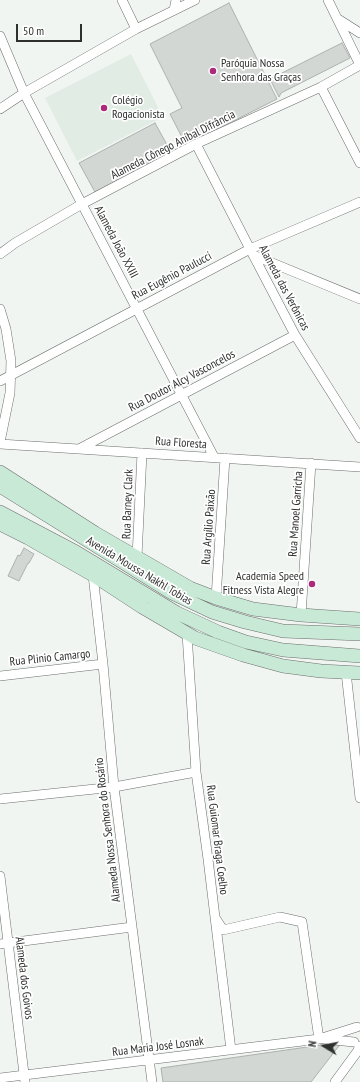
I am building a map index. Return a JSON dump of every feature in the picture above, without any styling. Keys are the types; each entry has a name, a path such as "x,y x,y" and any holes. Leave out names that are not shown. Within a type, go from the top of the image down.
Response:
{"main road":[{"path":"0,472 95,533 190,588 216,598 253,609 301,615 360,619"},
{"name":"Avenida Moussa Nakhl Tobias","path":"3,490 172,593 212,612 276,629 360,634"},
{"name":"Avenida Moussa Nakhl Tobias","path":"0,512 76,552 177,613 218,632 283,650 360,656"},
{"path":"18,522 28,538"},
{"path":"0,524 93,575 142,607 195,638 243,655 283,666 321,671 360,673"},
{"path":"64,526 95,533"},
{"path":"154,568 172,593"},
{"path":"142,607 177,613"}],"street":[{"path":"122,0 136,29"},
{"path":"174,10 176,0"},
{"path":"0,109 24,93 136,29 195,0"},
{"path":"328,0 360,65"},
{"path":"337,18 360,34"},
{"name":"Alameda João XXIII","path":"0,36 24,93 214,457"},
{"name":"Alameda Cônego Aníbal Difrância","path":"0,254 15,243 82,204 196,144 321,87 360,65"},
{"path":"321,87 360,163"},
{"name":"Alameda das Verônicas","path":"196,144 251,252 296,335 360,438"},
{"name":"Rua Eugênio Paulucci","path":"0,381 137,308 251,252 360,202"},
{"path":"251,252 360,299"},
{"path":"0,310 6,329 11,361 10,393 0,443"},
{"name":"Rua Doutor Alcy Vasconcelos","path":"79,449 296,335"},
{"name":"Rua Floresta","path":"0,443 360,466"},
{"name":"Rua Barney Clark","path":"137,557 142,453"},
{"name":"Rua Argílio Paixão","path":"216,598 225,458"},
{"name":"Rua Manoel Garricha","path":"301,615 311,463"},
{"name":"Alameda Nossa Senhora do Rosário","path":"93,575 114,787 152,1082"},
{"name":"Rua Guiomar Braga Coelho","path":"187,634 196,772 231,1050"},
{"name":"Rua Plinio Camargo","path":"0,676 103,664"},
{"path":"346,672 360,796"},
{"path":"0,799 114,787 196,772"},
{"name":"Alameda dos Goivos","path":"0,876 4,943 25,1078"},
{"path":"214,917 223,930 280,917 302,922 319,1039"},
{"path":"4,943 132,927"},
{"path":"319,1039 358,1027"},
{"path":"335,1082 357,1052 358,1045 352,1036 354,1030 358,1027"},
{"path":"319,1039 358,1045"},
{"name":"Rua Maria José Losnak","path":"0,1078 25,1078 150,1060 319,1039"}],"shaded area":[{"name":"Colégio Rogacionista","path":"131,54 163,117 77,161 45,98"}],"building":[{"name":"Paróquia Nossa Senhora das Graças","path":"229,3 277,99 186,145 170,114 182,108 150,44"},
{"path":"342,43 350,58 281,93 279,97 270,79"},
{"path":"155,123 171,152 95,192 79,163"},
{"path":"24,548 34,554 19,581 8,576 18,555 20,556"},
{"path":"342,1042 311,1082 163,1082 161,1068"}],"place":[{"name":"Paróquia Nossa Senhora das Graças","path":"213,71"},
{"name":"Colégio Rogacionista","path":"104,108"},
{"name":"Academia Speed Fitness Vista Alegre","path":"312,584"}]}
